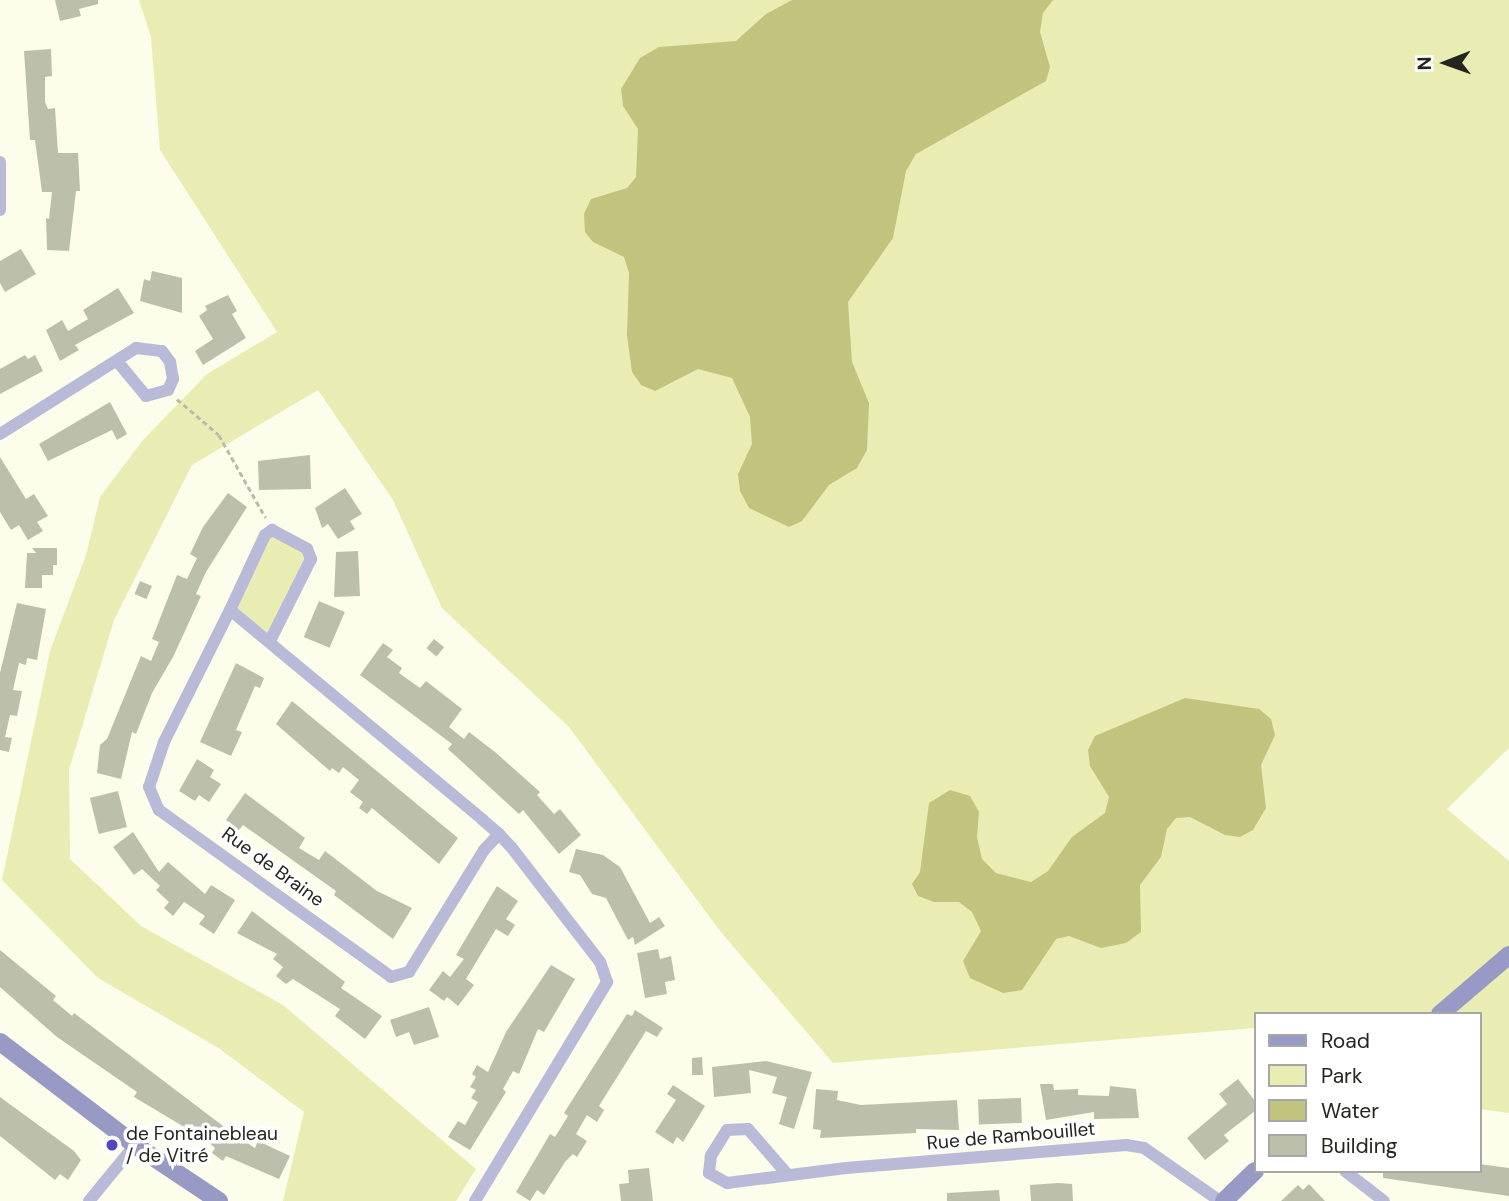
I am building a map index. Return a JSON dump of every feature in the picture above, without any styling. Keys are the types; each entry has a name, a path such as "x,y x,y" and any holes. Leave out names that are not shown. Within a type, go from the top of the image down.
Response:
{"street":[{"path":"0,162 0,210"},
{"path":"0,434 117,360 136,348 162,351 172,371 168,390 146,396 117,360"},
{"path":"270,641 311,559 307,550 272,530"},
{"name":"Rue de Braine","path":"272,530 265,535 156,761 149,787 159,810 391,977 409,972 484,850 499,834"},
{"path":"230,610 499,834 600,962 607,982 475,1201"},
{"path":"1442,1012 1509,955"},
{"path":"0,1042 135,1145 219,1201"},
{"name":"Rue de Rambouillet","path":"788,1175 748,1129 727,1130 710,1156 709,1173 727,1183 788,1175 1126,1145 1144,1148 1222,1201"},
{"path":"89,1201 135,1145"},
{"path":"1222,1201 1254,1172"},
{"path":"1348,1173 1384,1201"}],"path":[{"path":"168,390 219,435 272,530"}],"green space":[{"path":"139,0 1509,0 1509,748 1447,809 1509,861 1509,1113 1481,1109 1481,1012 1254,1012 1254,1028 833,1063 720,931 569,727 442,608 393,500 318,390 192,465 114,620 69,770 70,859 141,926 283,1005 476,1169 456,1201 283,1201 304,1112 220,1049 98,978 2,880 50,651 86,555 100,497 143,440 207,374 277,332 160,150 151,37"},
{"path":"272,530 311,559 270,641 230,610"}],"water":[{"path":"792,0 1053,0 1043,13 1040,32 1050,67 1046,81 916,154 906,171 893,238 848,302 852,362 869,403 867,450 857,468 829,485 802,521 789,527 749,508 740,491 738,474 752,444 750,417 732,378 698,369 655,391 641,385 632,372 627,335 629,273 624,257 593,242 585,232 584,214 591,199 627,188 636,177 638,129 623,106 621,89 640,58 659,47 736,41 766,14"},
{"path":"1185,698 1259,709 1271,719 1275,735 1261,765 1266,808 1253,830 1240,837 1225,835 1190,817 1176,818 1167,829 1161,857 1140,885 1141,932 1126,943 1101,948 1069,936 1056,939 1022,990 1003,993 970,978 963,961 981,931 972,912 959,902 934,902 918,896 912,884 920,872 929,803 950,790 970,796 979,812 977,837 982,859 996,873 1031,882 1048,871 1072,837 1105,813 1109,797 1090,766 1088,750 1095,736"}],"building":[{"path":"55,0 98,0 98,4 79,9 81,16 60,21"},
{"path":"51,49 52,76 45,77 45,102 48,109 55,108 58,153 78,153 80,191 76,191 69,251 47,250 46,218 49,219 52,192 42,192 35,140 30,140 24,51"},
{"path":"21,249 36,274 5,292 0,283 0,261"},
{"path":"152,271 182,278 182,313 140,301 144,279 150,281"},
{"path":"118,288 134,313 75,345 79,350 60,361 46,330 62,320 68,331 88,319 83,310"},
{"path":"228,295 237,311 232,314 246,338 203,365 195,351 213,339 199,316 207,310 205,306"},
{"path":"25,355 28,359 35,355 43,371 0,394 0,369"},
{"path":"110,402 127,434 117,440 112,430 48,461 39,444"},
{"path":"310,455 311,489 259,490 258,461"},
{"path":"0,457 26,499 34,494 48,516 37,522 43,531 28,540 19,525 11,530 0,512"},
{"path":"345,488 362,514 350,521 355,529 338,539 328,524 322,528 315,508"},
{"path":"228,493 247,507 206,572 196,594 201,596 173,657 152,693 136,734 132,732 121,779 97,773 100,745 107,739 141,656 151,661 159,642 152,639 177,575 187,579 197,558 190,554 203,527"},
{"path":"32,548 57,548 57,565 53,565 53,575 42,575 42,588 25,588 27,553 36,553"},
{"path":"358,551 360,596 334,597 336,552"},
{"path":"140,581 152,586 146,599 135,594"},
{"path":"319,601 345,612 330,648 304,637"},
{"path":"17,603 46,609 37,660 27,658 26,665 19,663 13,690 22,691 17,716 10,715 5,737 12,738 9,752 0,750 0,673"},
{"path":"434,639 444,647 437,657 426,648"},
{"path":"383,643 393,650 387,657 402,668 399,673 420,688 426,681 462,709 449,727 464,739 469,732 495,752 540,792 537,795 554,814 560,809 581,835 559,854 523,810 519,814 448,749 452,744 360,675"},
{"path":"236,663 264,678 260,688 255,686 236,730 242,732 231,756 200,742"},
{"path":"292,701 458,838 439,864 372,808 367,814 359,808 363,802 350,792 359,780 343,767 339,773 332,768 330,771 276,724"},
{"path":"197,759 214,770 210,777 221,784 209,802 199,795 195,801 179,791"},
{"path":"118,791 127,827 99,834 90,798"},
{"path":"245,793 305,838 299,848 319,860 325,851 377,891 412,908 393,939 334,895 336,891 243,825 239,830 226,820"},
{"path":"133,832 159,872 168,862 205,894 211,885 235,900 214,934 199,924 205,916 184,902 173,916 164,908 169,902 156,890 160,886 142,869 134,875 113,847"},
{"path":"576,849 603,855 620,867 650,923 659,917 665,926 635,945 633,937 628,940 606,898 592,894 580,875 569,872"},
{"path":"497,886 518,901 506,919 515,925 508,936 496,929 466,979 474,985 458,1006 447,997 444,1001 429,990 443,971 450,977 464,959 456,955"},
{"path":"252,911 345,982 341,988 382,1016 365,1039 335,1016 340,1009 293,979 286,984 276,976 283,967 273,959 277,954 237,933"},
{"path":"658,949 660,959 671,956 675,980 665,982 667,994 645,998 637,953"},
{"path":"0,950 56,996 53,1000 72,1016 74,1013 235,1135 255,1148 258,1141 290,1156 279,1179 226,1156 223,1161 212,1153 215,1148 206,1140 134,1097 137,1092 57,1037 0,987"},
{"path":"551,965 575,979 544,1032 538,1029 519,1074 513,1071 503,1089 506,1092 470,1150 448,1137 458,1121 465,1125 478,1102 471,1098 476,1090 470,1087 476,1077 472,1074 477,1065 488,1072 506,1032"},
{"path":"429,1007 439,1037 414,1045 409,1032 396,1037 390,1020"},
{"path":"635,1010 663,1028 657,1037 646,1031 599,1106 604,1110 597,1122 587,1115 576,1134 587,1141 577,1157 573,1154 565,1162 544,1195 537,1190 530,1201 516,1192 550,1134 555,1137 568,1116 564,1113 627,1014 632,1016"},
{"path":"702,1057 703,1075 692,1075 692,1058"},
{"path":"766,1061 812,1072 794,1129 779,1124 787,1097 772,1093 777,1077 749,1070 751,1093 714,1097 712,1067"},
{"path":"1238,1079 1254,1100 1254,1112 1224,1135 1229,1141 1205,1160 1187,1138 1227,1104 1219,1094"},
{"path":"1040,1084 1053,1084 1054,1090 1078,1089 1078,1095 1109,1096 1110,1086 1136,1089 1139,1118 1094,1119 1094,1112 1046,1120"},
{"path":"673,1085 705,1106 683,1142 677,1137 673,1144 655,1132 676,1100 667,1094"},
{"path":"816,1089 838,1091 837,1100 861,1105 957,1100 959,1130 916,1129 916,1133 820,1138 821,1130 813,1129"},
{"path":"0,1097 74,1151 81,1160 68,1180 60,1174 55,1180 0,1136"},
{"path":"1021,1098 1022,1123 979,1124 978,1100"},
{"path":"1481,1164 1509,1168 1509,1196 1383,1178 1383,1173 1481,1173"},
{"path":"649,1168 653,1201 621,1201 619,1184 629,1183 628,1170"},
{"path":"1072,1184 1073,1201 1031,1201 1030,1185"},
{"path":"1309,1184 1325,1201 1281,1201 1298,1185 1303,1190"},
{"path":"999,1190 1000,1201 947,1201 947,1193"}],"place":[{"name":"de Fontainebleau / de Vitré","path":"112,1145"}]}
